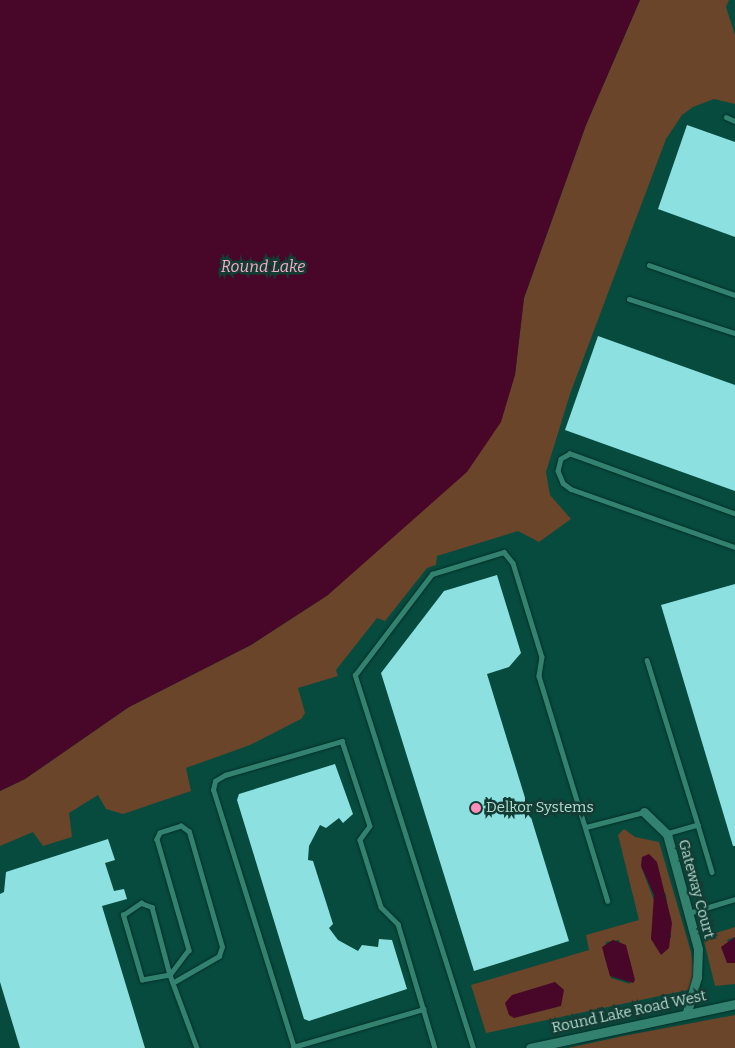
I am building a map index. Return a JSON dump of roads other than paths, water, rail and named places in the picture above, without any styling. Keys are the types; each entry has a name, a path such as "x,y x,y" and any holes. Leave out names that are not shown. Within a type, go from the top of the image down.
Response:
{"street":[{"name":"Gateway Court","path":"644,812 667,834 698,949 697,977 687,1012"},
{"name":"Round Lake Road West","path":"530,1048 687,1012 735,1004"}],"lane":[{"path":"726,118 735,121"},
{"path":"649,265 735,294"},
{"path":"629,299 735,332"},
{"path":"735,514 570,454 561,459 558,471 563,483 571,489 735,547"},
{"path":"473,1048 355,675 432,574 504,552 513,563 542,656 539,676 608,901"},
{"path":"647,660 712,872"},
{"path":"424,1009 293,1047 213,790 215,781 225,775 342,741 370,826 360,840 381,907 398,924 424,1009 435,1048"},
{"path":"586,827 644,812"},
{"path":"667,834 698,824"},
{"path":"174,982 219,956 222,948 188,832 181,826 160,833 157,839 189,950 170,974 142,980 124,921 126,910 146,902 151,904 170,974 197,1048"},
{"path":"689,913 735,899"}],"water":[{"name":"Round Lake","path":"0,0 640,0 586,125 524,298 515,375 501,422 467,472 328,595 251,645 129,707 25,779 0,791"},
{"path":"649,854 657,862 672,923 669,948 661,955 651,939 654,895 641,866 642,857"},
{"path":"735,937 735,963 727,963 721,947"},
{"path":"613,940 626,945 635,980 633,983 610,976 602,947"},
{"path":"555,982 564,990 561,1006 514,1018 509,1015 505,1003 512,995"}],"place":[{"name":"Delkor Systems","path":"476,808"}]}
